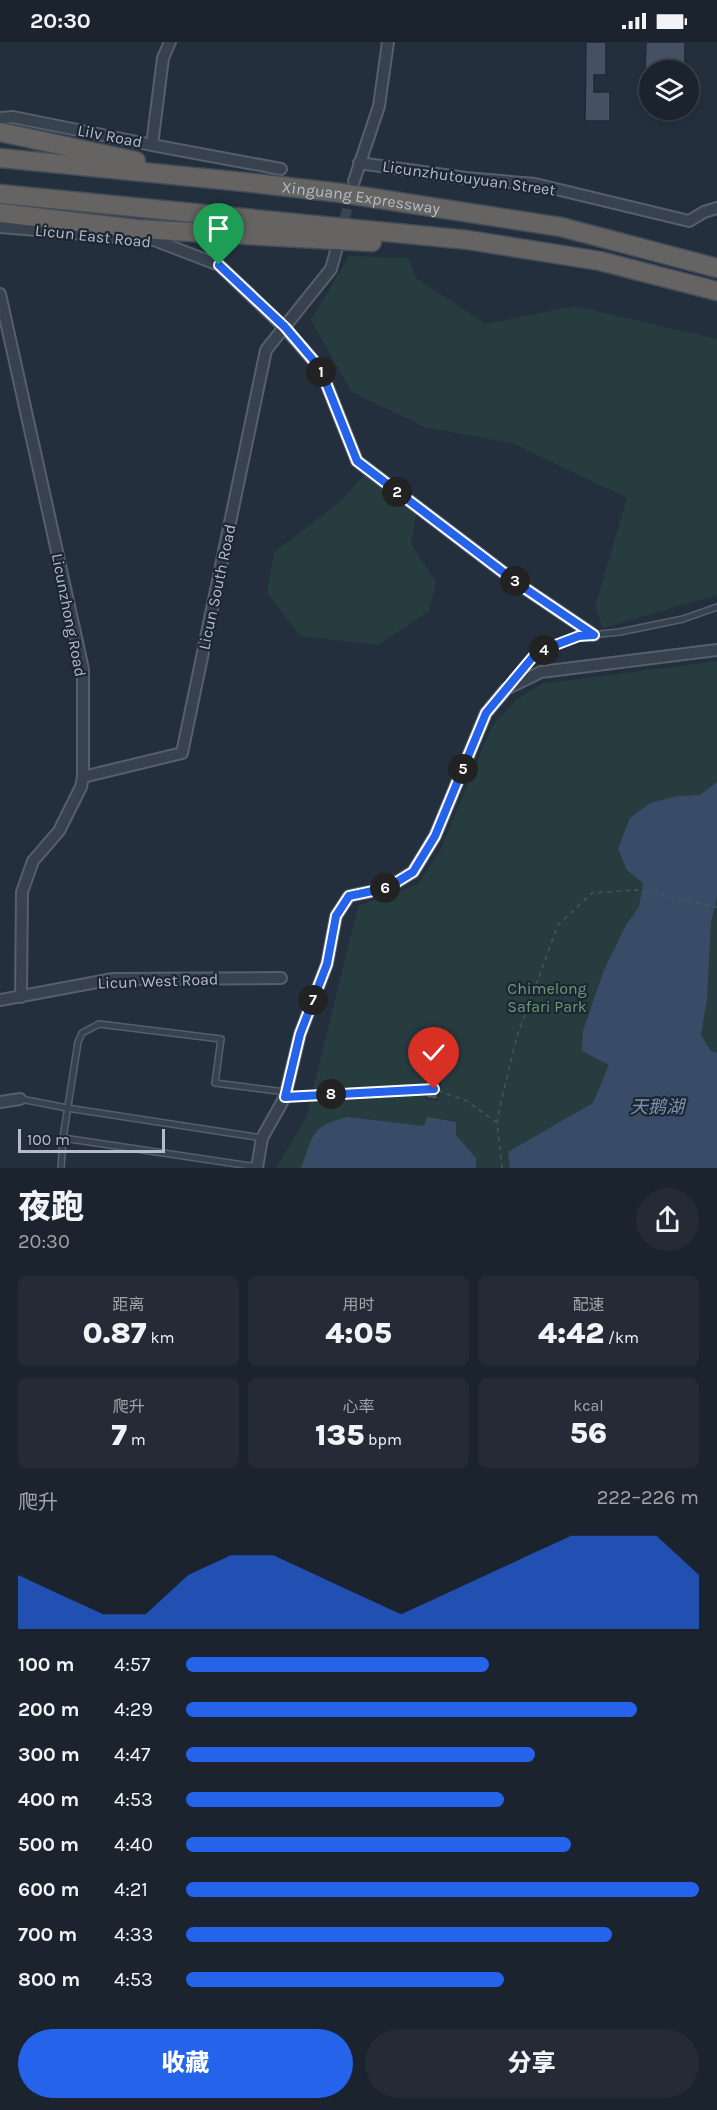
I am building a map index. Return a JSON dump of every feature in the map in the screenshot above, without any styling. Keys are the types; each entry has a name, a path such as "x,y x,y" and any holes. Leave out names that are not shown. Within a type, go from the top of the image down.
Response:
{"highway":[{"path":"0,132 244,182"},
{"name":"Xinguang Expressway","path":"0,158 244,182 561,227 717,268"},
{"name":"Xinguang Expressway","path":"0,194 468,240 600,261 717,291"},
{"path":"0,213 137,228 527,249"}],"street":[{"name":"Lilv Road","path":"0,118 13,117 152,145 163,58 170,42"},
{"path":"354,181 379,106 388,42"},
{"path":"152,145 281,169"},
{"name":"Licunzhutouyuan Street","path":"359,163 466,178 535,184 689,221 704,212 717,208"},
{"name":"Licun East Road","path":"0,227 154,240 219,265 285,327 320,368 357,461 520,585 594,635"},
{"path":"285,327 331,269 336,251"},
{"name":"Licunzhong Road","path":"0,294 83,669 83,777 81,786 59,831 33,861 22,892 21,997"},
{"name":"Licun South Road","path":"83,777 182,753 267,350 285,327"},
{"path":"257,1167 262,1138 285,1094 300,1034 327,964 336,916 349,896 387,888 413,872 435,836 486,713 506,689 541,672 717,650"},
{"name":"Licun West Road","path":"0,1000 113,979 281,978"},
{"path":"0,1102 20,1099"}],"lane":[{"path":"506,689 537,652 579,636 620,632 683,619 717,607"},
{"path":"61,1168 67,1108 78,1042 82,1033 99,1024 221,1039 215,1083 285,1094"},
{"path":"20,1099 262,1138"},
{"path":"63,1138 257,1167"}],"path":[{"path":"502,1168 497,1123 517,1036 558,925 592,893 638,890 717,907"},
{"path":"285,1094 434,1089 467,1101 497,1123"}],"green space":[{"path":"349,256 408,258 416,278 486,324 574,306 717,339 717,595 603,628 595,607 627,498 512,443 424,427 351,391 311,320"},
{"path":"365,474 417,510 411,544 436,582 429,611 378,645 300,636 267,593 274,552 339,503"},
{"name":"Chimelong Safari Park","path":"717,661 717,1168 276,1168 306,1118 358,906 418,884 440,851 491,728 516,700 541,684"}],"water":[{"name":"天鹅湖","path":"717,782 717,897 711,922 707,999 701,1035 711,1051 717,1053 717,1168 510,1168 508,1152 593,1103 609,1065 582,1051 583,1031 604,970 626,925 639,907 643,883 627,870 618,849 630,818 650,803 678,796 700,795"},
{"path":"347,1117 424,1126 427,1117 456,1122 456,1135 476,1158 476,1168 301,1168 319,1129 326,1124"}],"building":[{"path":"586,42 606,42 606,75 594,75 594,92 610,92 610,121 585,121"},
{"path":"646,42 685,42 685,60 645,60"},
{"path":"431,1070 442,1072 437,1100 426,1098"}],"tunnel":[{"path":"341,233 352,190"}],"route":[{"path":"219,265 285,327 320,368 357,461 520,585 594,635 579,636 537,652 486,713 435,836 413,872 387,888 349,896 336,916 327,964 300,1034 285,1097 434,1089"}]}
